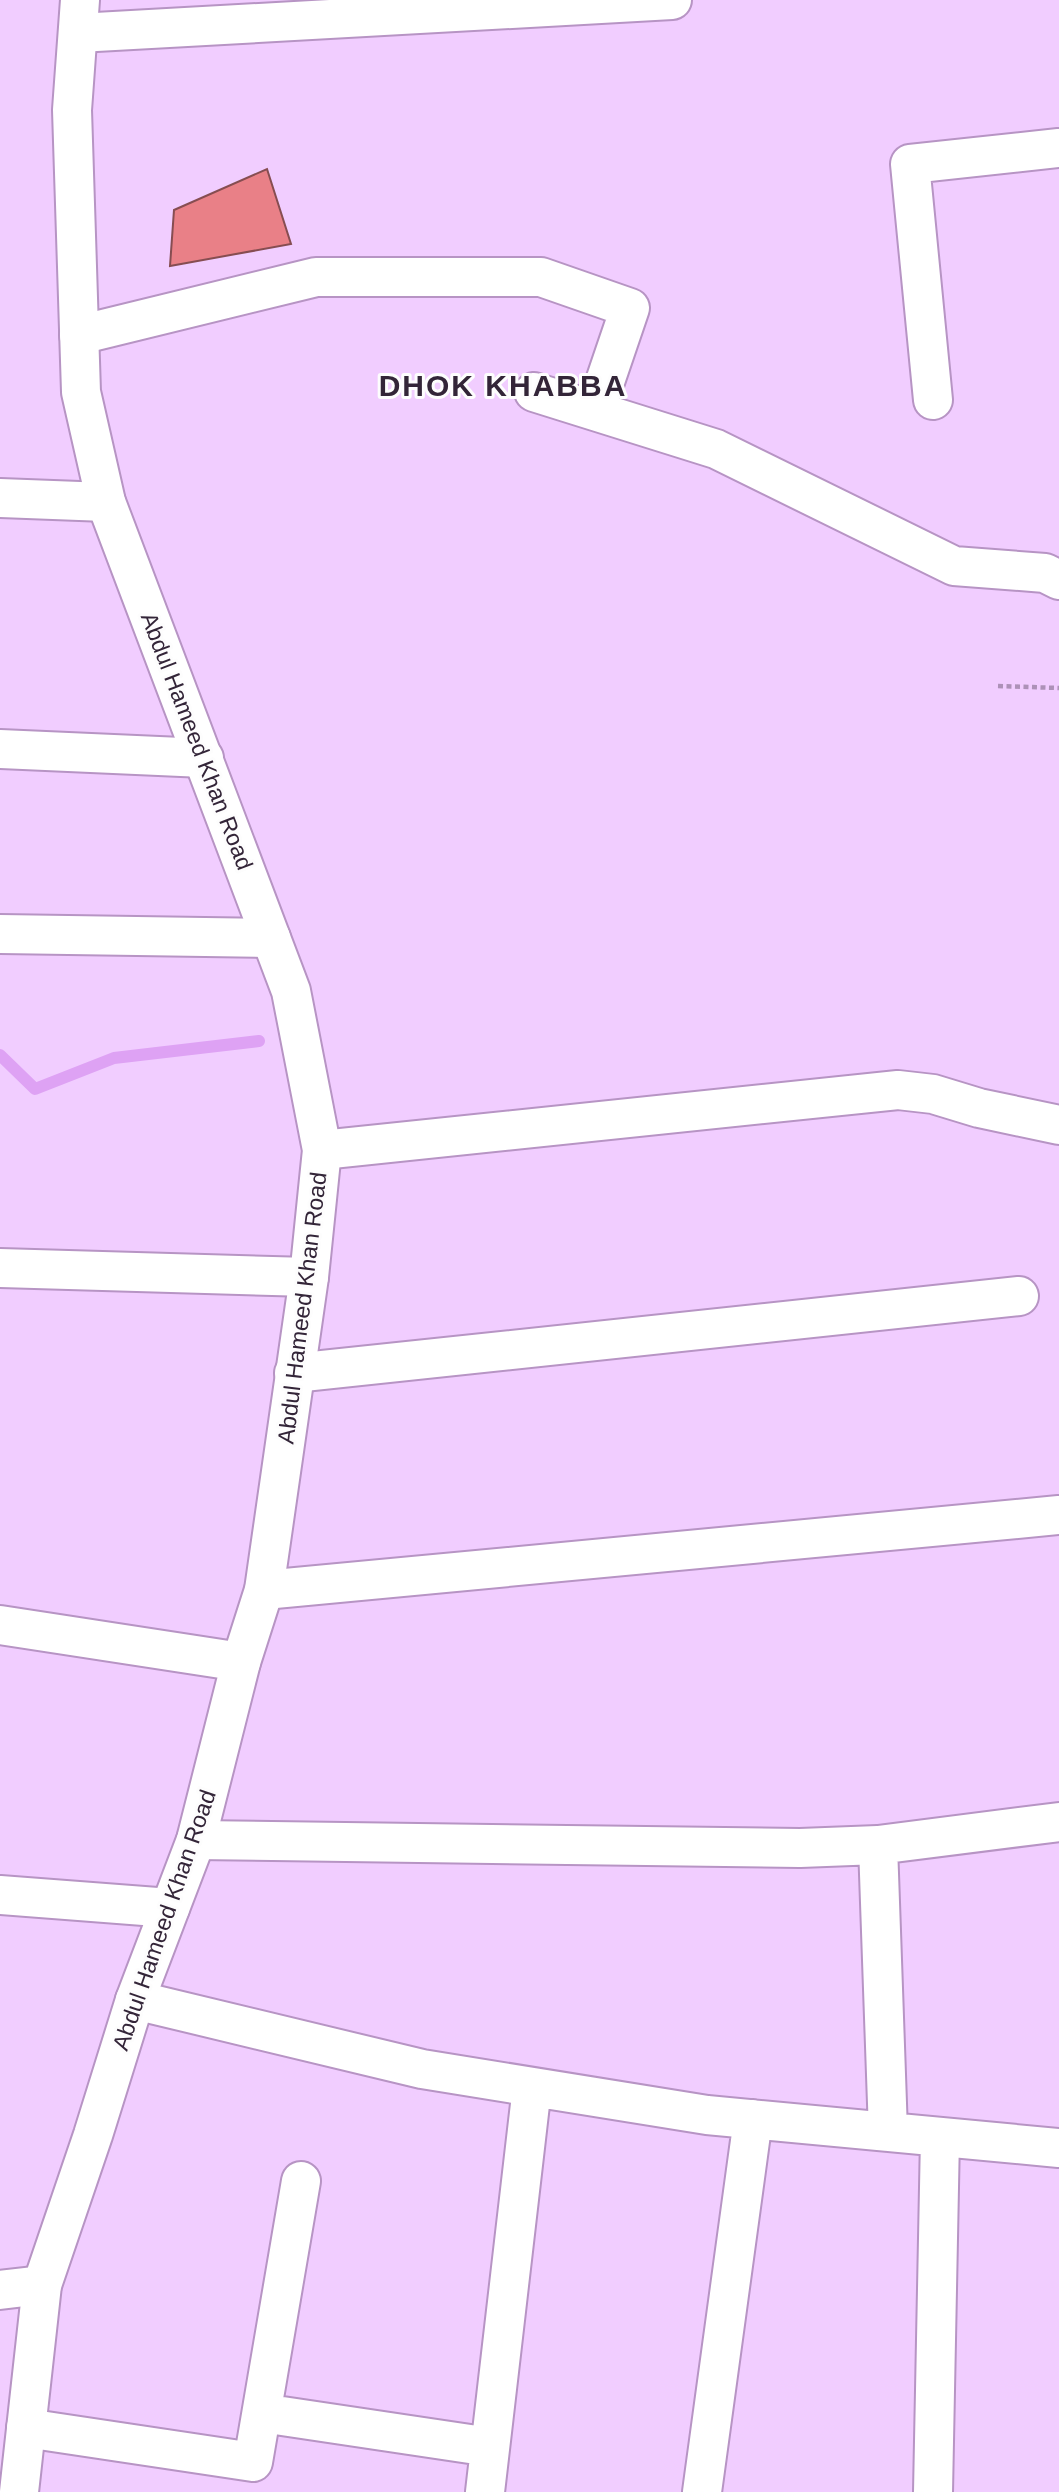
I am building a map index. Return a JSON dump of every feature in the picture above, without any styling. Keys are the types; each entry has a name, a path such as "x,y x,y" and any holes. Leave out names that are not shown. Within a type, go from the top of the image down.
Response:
{"street":[{"path":"79,17 672,0"},
{"name":"Abdul Hameed Khan Road","path":"19,2492 42,2285 93,2136 135,2000 196,1840 241,1662 264,1590 309,1277 322,1150 290,991 106,502 81,392 72,110 79,17"},
{"path":"933,400 910,164 1059,148"},
{"path":"79,335 316,277 541,277 630,308 595,411"},
{"path":"534,392 716,449 954,566 1045,573 1059,580"},
{"path":"0,498 106,502"},
{"path":"0,749 204,758"},
{"path":"0,934 271,938"},
{"path":"322,1150 898,1090 933,1094 979,1108 1059,1125"},
{"path":"0,1268 309,1277"},
{"path":"294,1373 1019,1296"},
{"path":"264,1590 1059,1515"},
{"path":"0,1625 241,1662"},
{"path":"196,1840 800,1848 878,1845 1059,1822"},
{"path":"878,1845 888,2132"},
{"path":"0,1895 170,1908"},
{"path":"135,2000 422,2069 707,2115 1059,2148"},
{"path":"485,2492 533,2087"},
{"path":"702,2492 753,2119"},
{"path":"933,2492 940,2137"},
{"path":"26,2428 253,2462 301,2181"},
{"path":"0,2290 42,2285"},
{"path":"262,2413 490,2447"}],"path":[{"path":"998,686 1059,688"}],"building":[{"path":"267,169 291,244 170,266 174,210"}],"waterway":[{"path":"0,1055 35,1089 114,1058 259,1041"}],"district":[{"name":"DHOK KHABBA","path":"503,386"}]}
